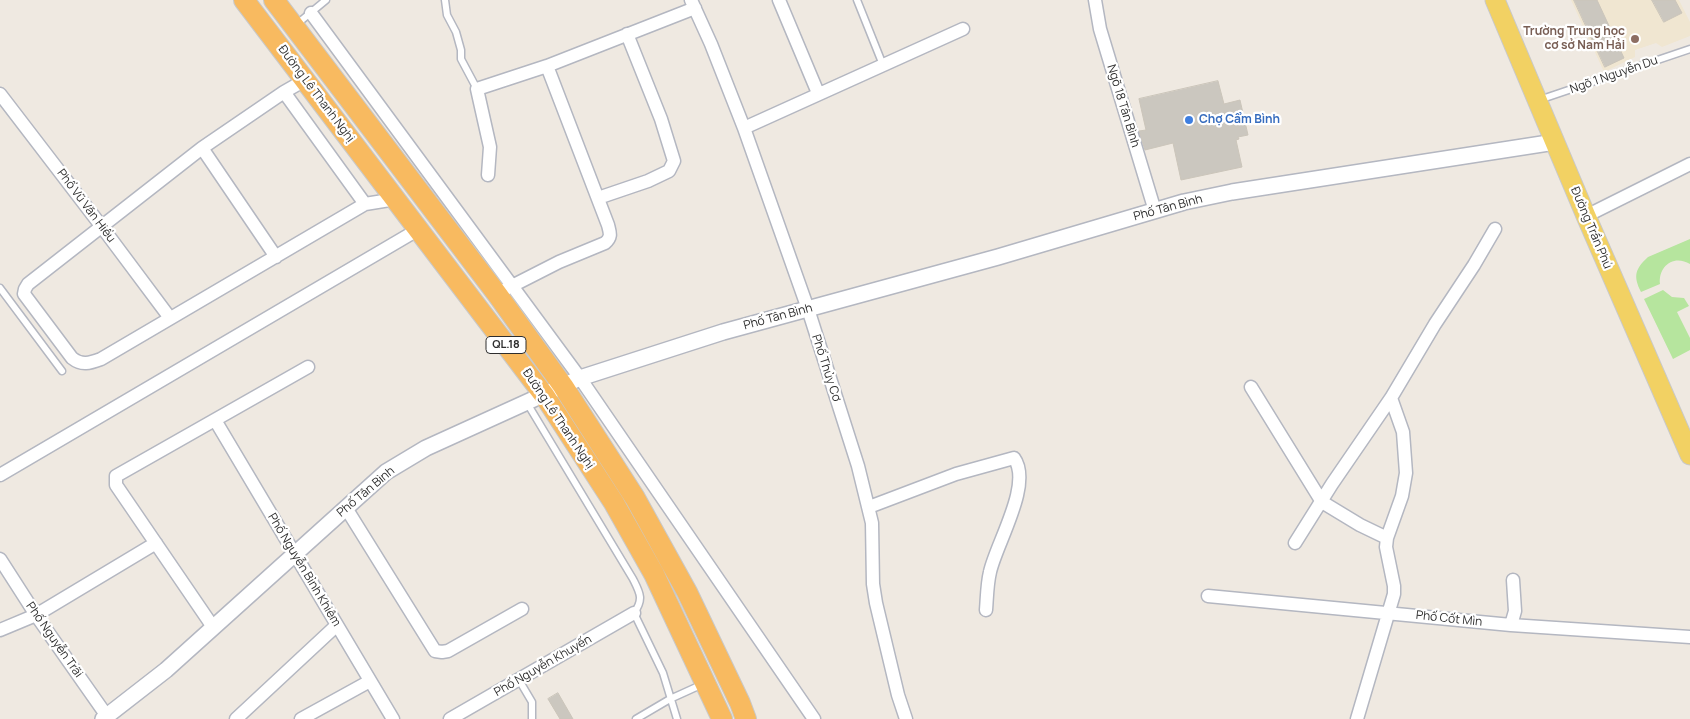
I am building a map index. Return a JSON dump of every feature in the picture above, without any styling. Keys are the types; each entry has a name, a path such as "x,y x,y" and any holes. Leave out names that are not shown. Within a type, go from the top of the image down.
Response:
{"highway":[{"name":"Đường Lê Thanh Nghị","path":"244,0 419,229 535,399 614,503 654,574 722,719"},
{"name":"Đường Lê Thanh Nghị","path":"274,0 505,290 572,382 688,592 746,719"},
{"path":"706,683 725,671"}],"main road":[{"name":"Đường Trần Phú","path":"1495,0 1690,455"}],"street":[{"path":"779,0 818,93"},
{"name":"Ngõ 18 Tân Bình","path":"1095,0 1100,29 1155,211"},
{"path":"488,175 490,148 477,89 547,66 627,34 693,4"},
{"name":"Phố Thủy Cơ","path":"693,4 744,128 808,309 858,466 872,523 873,584 876,604 898,696 906,719"},
{"path":"311,13 505,290 559,262 610,240 608,225 547,66"},
{"path":"744,128 963,28"},
{"path":"598,198 648,181 669,171 674,161 661,119 627,34"},
{"path":"305,80 284,92 202,148 28,284 24,294 72,358 78,363 87,364 101,359 365,204 396,200"},
{"path":"284,92 365,204"},
{"name":"Phố Vũ Văn Hiếu","path":"0,94 170,318"},
{"name":"Phố Tân Bình","path":"106,718 166,670 386,472 426,448 572,382 723,332 1184,202 1232,192 1555,142"},
{"path":"202,148 276,256"},
{"path":"1586,216 1690,164"},
{"path":"0,475 419,229"},
{"path":"1295,543 1391,398 1435,324 1496,229"},
{"path":"213,627 116,485 116,476 308,367"},
{"path":"572,382 814,719"},
{"path":"1251,387 1322,502 1360,525 1387,538"},
{"path":"1358,719 1394,594 1386,547 1387,538 1402,496 1406,473 1404,432 1391,398"},
{"name":"Phố Nguyễn Bỉnh Khiêm","path":"215,420 393,719"},
{"path":"869,507 956,474 1014,458 1018,462 1020,473 1019,486 1009,522 990,571 986,610"},
{"path":"346,508 435,651 448,651 522,609"},
{"path":"0,630 36,615 156,543"},
{"name":"Phố Nguyễn Trãi","path":"0,559 106,718"},
{"path":"1511,625 1515,611 1513,580"},
{"name":"Phố Cốt Mìn","path":"1208,596 1511,625 1690,637"},
{"name":"Phố Nguyễn Khuyến","path":"450,719 634,613"},
{"path":"236,719 337,625"},
{"path":"301,719 370,681"}],"lane":[{"path":"294,26 326,0"},
{"path":"445,0 447,16 456,32 461,50 461,59 477,89"},
{"path":"857,0 883,65"},
{"name":"Ngõ 1 Nguyễn Du","path":"1538,101 1690,49"},
{"path":"0,288 62,371"},
{"path":"535,399 639,591 639,605 634,613 663,673 678,719"},
{"path":"519,680 532,702 532,719"},
{"path":"636,719 670,699 706,683"}],"shaded area":[{"name":"Trường Trung học cơ sở Nam Hải","path":"1571,0 1679,0 1690,22 1690,36 1662,47 1656,43 1635,50 1635,57 1604,72"}],"green space":[{"path":"1690,239 1690,264 1684,261 1673,261 1664,267 1660,284 1641,292 1636,277 1638,269 1644,261 1648,257"},
{"path":"1663,290 1672,297 1684,298 1689,306 1677,312 1690,338 1690,350 1673,359 1644,299"}],"building":[{"path":"1574,0 1597,0 1624,58 1605,67"},
{"path":"1652,0 1675,0 1682,13 1664,22"},
{"name":"Chợ Cẩm Bình","path":"1218,81 1224,104 1240,100 1248,135 1238,137 1239,139 1236,140 1242,167 1181,180 1173,143 1145,150 1139,131 1146,130 1139,99"},
{"path":"558,693 573,719 560,719 548,699"}],"place":[{"name":"Trường Trung học cơ sở Nam Hải","path":"1635,39"},
{"name":"Chợ Cẩm Bình","path":"1189,120"}]}
